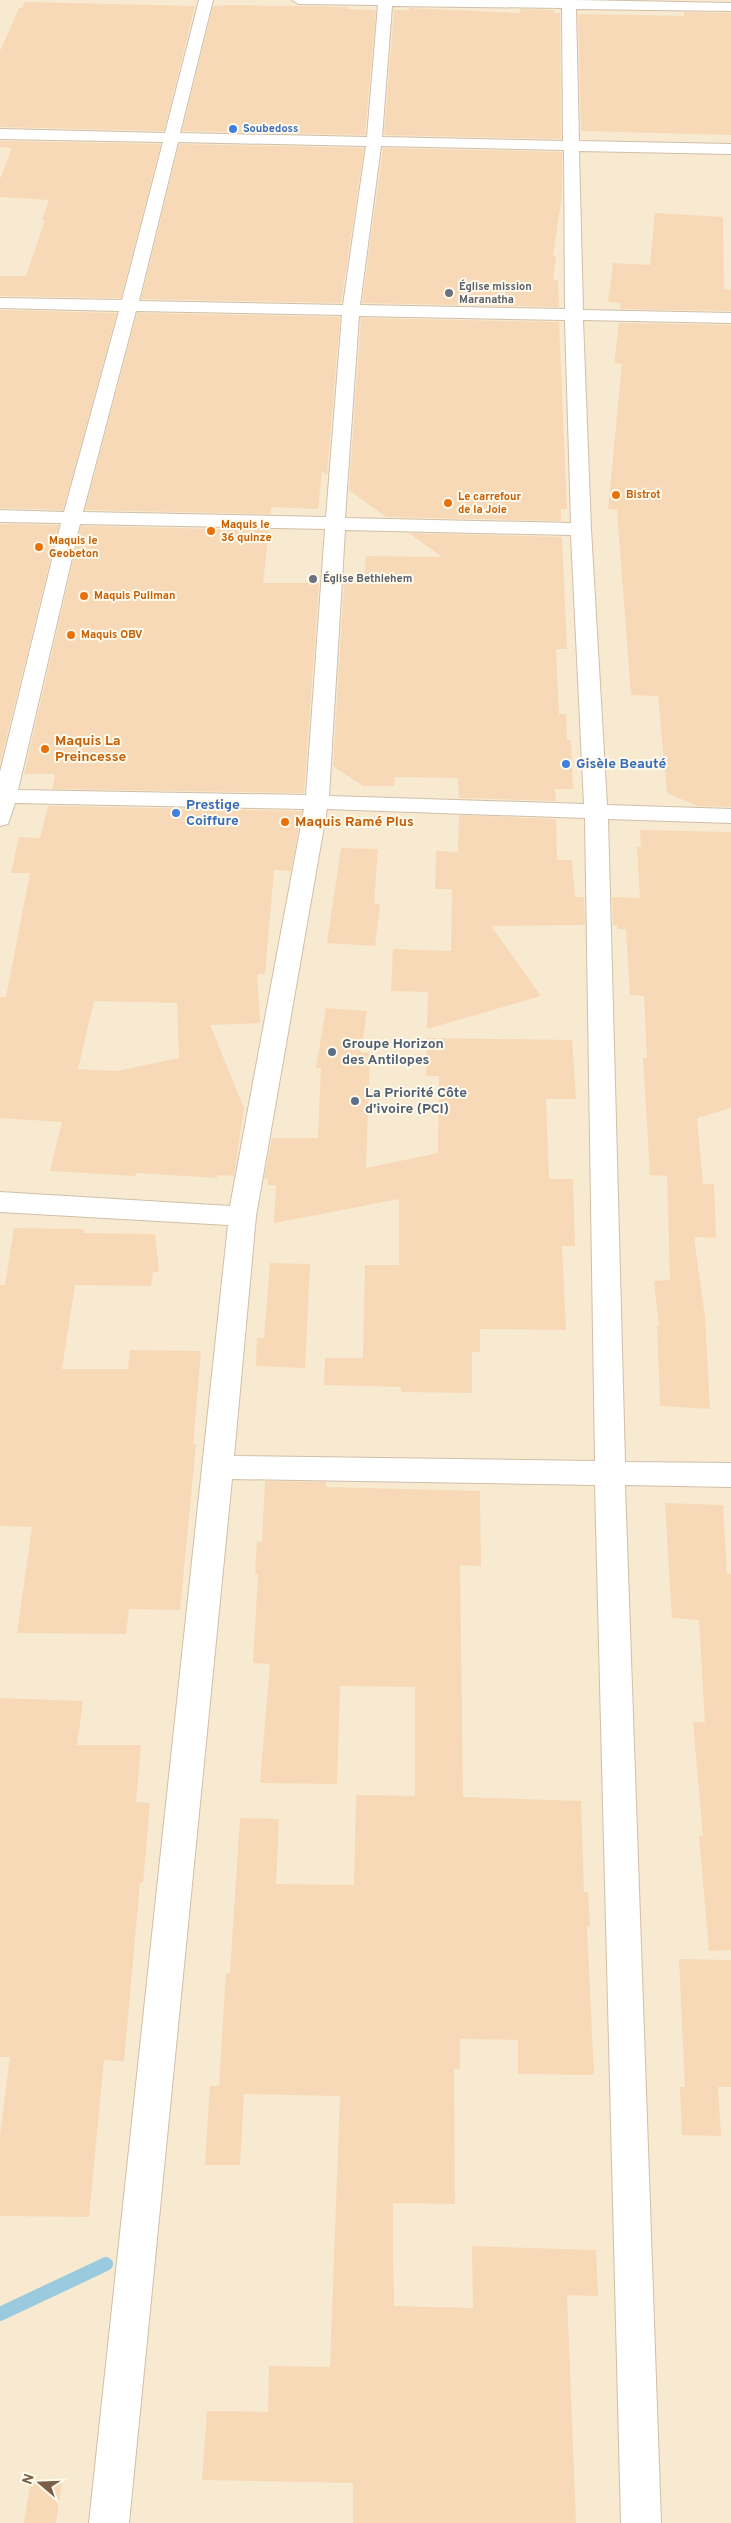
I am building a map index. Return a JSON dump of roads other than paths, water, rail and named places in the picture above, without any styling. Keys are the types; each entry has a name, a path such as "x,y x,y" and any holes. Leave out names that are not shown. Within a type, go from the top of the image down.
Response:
{"street":[{"path":"0,818 3,797 72,517 129,306 206,0"},
{"path":"299,0 569,2 731,6"},
{"path":"109,2523 218,1467 242,1216 317,802 334,525 351,311 374,142 385,1"},
{"path":"569,2 574,314 581,529 596,812 610,1473 641,2523"},
{"path":"0,134 731,149"},
{"path":"0,303 731,318"},
{"path":"0,516 334,525 581,529"},
{"path":"3,797 317,802 731,816"},
{"path":"0,1202 242,1216"},
{"path":"218,1467 731,1475"}],"waterway":[{"path":"0,2314 106,2264"}],"place":[{"name":"Soubedoss","path":"233,129"},
{"name":"Église mission Maranatha","path":"449,293"},
{"name":"Bistrot","path":"616,495"},
{"name":"Le carrefour de la Joie","path":"448,503"},
{"name":"Maquis le 36 quinze","path":"211,531"},
{"name":"Maquis le Geobeton","path":"39,547"},
{"name":"Église Bethlehem","path":"313,579"},
{"name":"Maquis Pullman","path":"84,596"},
{"name":"Maquis OBV","path":"71,635"},
{"name":"Maquis La Preincesse","path":"45,749"},
{"name":"Gisèle Beauté","path":"566,764"},
{"name":"Prestige Coiffure","path":"176,813"},
{"name":"Maquis Ramé Plus","path":"285,822"},
{"name":"Groupe Horizon des Antilopes","path":"332,1052"},
{"name":"La Priorité Côte d'ivoire (PCI)","path":"355,1101"}]}
